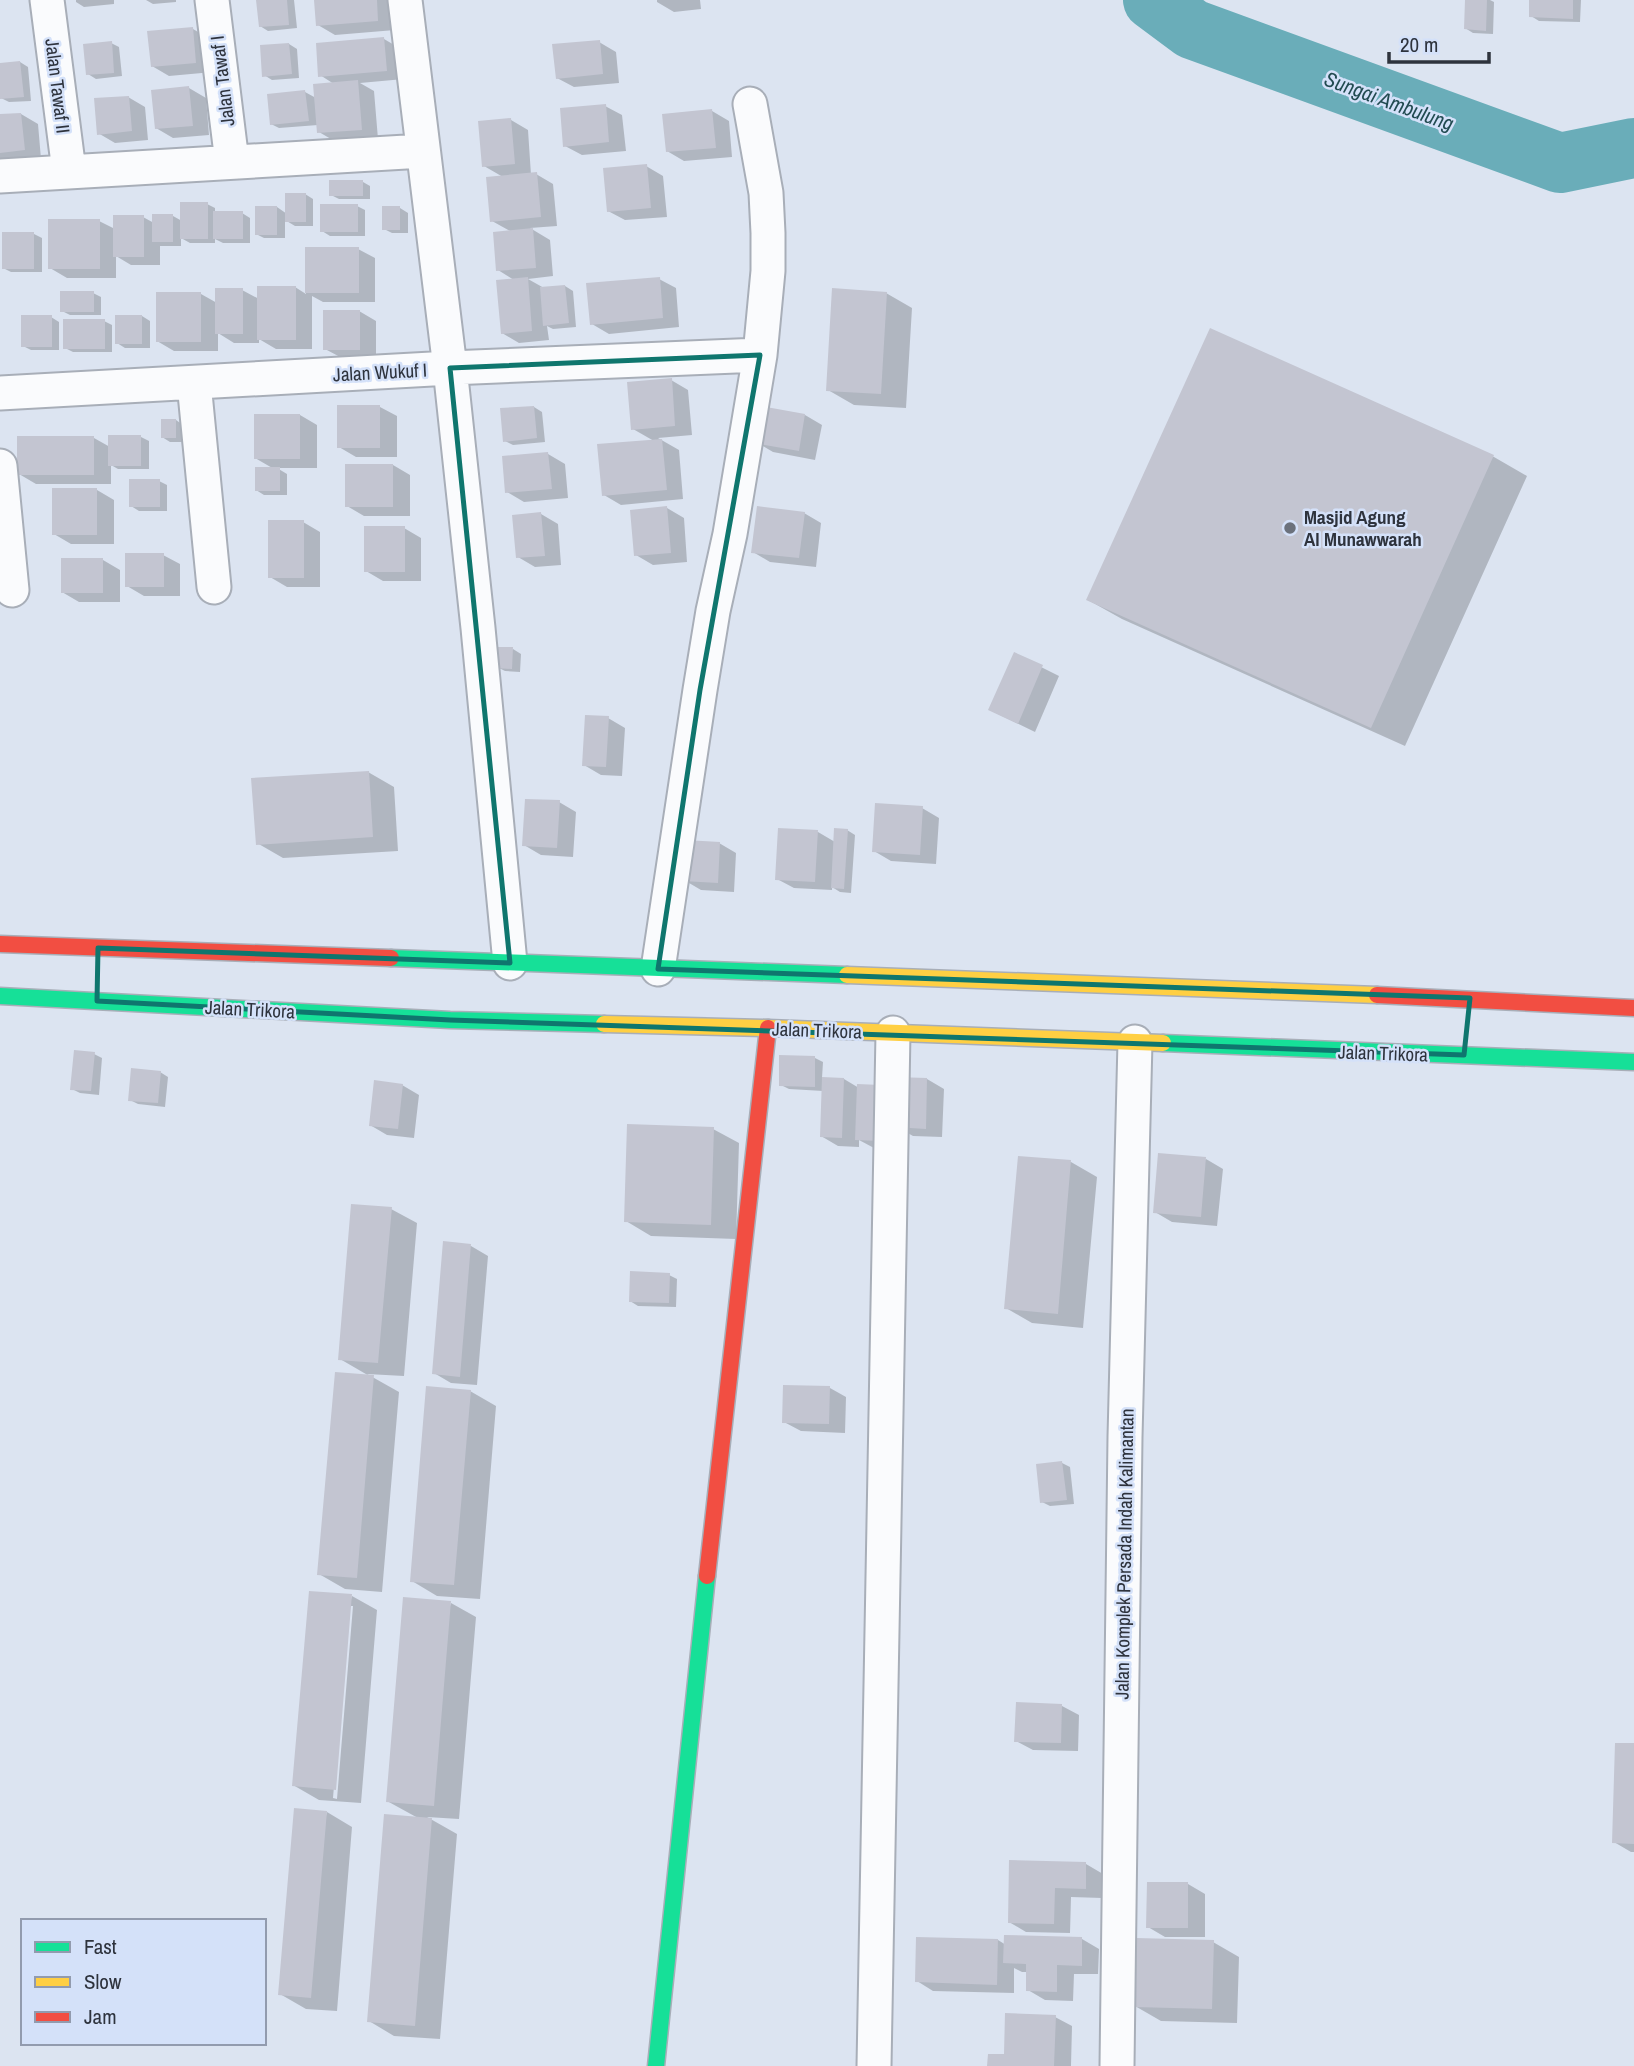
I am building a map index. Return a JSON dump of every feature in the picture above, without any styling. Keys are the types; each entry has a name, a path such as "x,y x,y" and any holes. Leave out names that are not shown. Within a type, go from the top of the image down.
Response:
{"main road":[{"path":"0,944 98,955 510,963 1470,998 1634,1008"},
{"name":"Jalan Trikora","path":"0,996 97,994 450,1020 768,1028 1304,1050 1465,1050 1634,1062"},
{"path":"1468,1021 1470,998"},
{"path":"656,2066 727,1385 768,1028"}],"street":[{"name":"Jalan Tawaf II","path":"47,0 69,171"},
{"name":"Jalan Tawaf I","path":"212,0 232,162"},
{"path":"405,0 450,368 510,963"},
{"path":"658,969 713,611 730,534 760,355 768,271 768,233 766,192 750,104"},
{"path":"0,176 423,151"},
{"name":"Jalan Wukuf I","path":"0,393 450,368 760,355"},
{"path":"194,383 214,587"},
{"path":"0,466 12,590"},
{"path":"874,2066 893,1033"},
{"name":"Jalan Komplek Persada Indah Kalimantan","path":"1117,2066 1125,1437 1135,1042"}],"highlighted area":[{"path":"760,355 700,690 658,969 1470,998 1464,1055 450,1020 97,1001 98,948 510,963 450,368"}],"building":[{"path":"256,0 287,0 289,25 259,27"},
{"path":"314,0 377,0 378,21 316,26"},
{"path":"1465,0 1487,0 1486,31 1464,29"},
{"path":"1529,0 1573,0 1573,19 1529,17"},
{"path":"193,27 196,63 151,67 147,31"},
{"path":"384,37 387,71 318,77 316,43"},
{"path":"600,40 603,74 556,79 552,44"},
{"path":"112,41 114,73 86,75 83,44"},
{"path":"289,43 292,74 262,77 260,45"},
{"path":"20,61 24,97 0,99 0,63"},
{"path":"358,80 362,130 317,133 313,84"},
{"path":"189,86 193,126 155,129 151,90"},
{"path":"305,90 309,121 270,125 267,94"},
{"path":"129,96 132,131 97,135 94,98"},
{"path":"606,104 609,142 563,147 560,108"},
{"path":"712,109 716,148 666,152 662,114"},
{"path":"21,113 25,150 0,153 0,114"},
{"path":"511,118 515,164 482,167 478,121"},
{"path":"647,164 651,208 607,212 603,168"},
{"path":"537,172 541,217 490,222 486,177"},
{"path":"329,180 363,180 363,196 329,196"},
{"path":"285,193 306,193 306,222 285,222"},
{"path":"180,202 208,202 208,239 180,239"},
{"path":"320,204 358,204 358,232 320,232"},
{"path":"255,206 277,206 277,235 255,235"},
{"path":"382,206 400,206 400,230 382,230"},
{"path":"213,211 243,211 243,239 213,239"},
{"path":"152,214 173,214 173,242 152,242"},
{"path":"113,215 144,215 144,257 113,257"},
{"path":"48,219 100,219 100,269 48,269"},
{"path":"533,228 536,268 496,271 493,232"},
{"path":"2,232 34,232 34,269 2,269"},
{"path":"305,247 359,247 359,293 305,293"},
{"path":"528,277 532,331 501,334 496,280"},
{"path":"660,277 663,318 590,325 586,283"},
{"path":"565,285 569,323 543,326 540,287"},
{"path":"257,286 296,286 296,340 257,340"},
{"path":"215,288 243,288 243,334 215,334"},
{"path":"832,288 887,292 881,394 826,391"},
{"path":"60,291 94,291 94,312 60,312"},
{"path":"156,292 201,292 201,342 156,342"},
{"path":"323,310 360,310 360,350 323,350"},
{"path":"21,315 52,315 52,347 21,347"},
{"path":"115,315 142,315 142,344 115,344"},
{"path":"63,319 105,319 105,349 63,349"},
{"name":"Masjid Agung Al Munawwarah","path":"1210,328 1494,455 1371,728 1086,600"},
{"path":"672,378 675,426 631,430 627,382"},
{"path":"337,405 380,405 380,448 337,448"},
{"path":"534,406 537,438 503,442 500,408"},
{"path":"761,406 805,414 799,451 754,443"},
{"path":"254,414 300,414 300,459 254,459"},
{"path":"161,419 176,419 176,438 161,438"},
{"path":"108,435 141,435 141,466 108,466"},
{"path":"17,436 94,436 94,475 17,475"},
{"path":"662,439 667,490 602,496 597,444"},
{"path":"548,452 552,489 505,493 502,456"},
{"path":"345,464 393,464 393,507 345,507"},
{"path":"255,467 280,467 280,491 255,491"},
{"path":"129,479 160,479 160,507 129,507"},
{"path":"52,488 97,488 97,535 52,535"},
{"path":"667,506 671,553 634,556 630,510"},
{"path":"757,506 805,512 799,558 751,553"},
{"path":"541,512 545,556 516,558 512,515"},
{"path":"268,520 304,520 304,578 268,578"},
{"path":"364,526 405,526 405,572 364,572"},
{"path":"125,553 164,553 164,587 125,587"},
{"path":"61,558 103,558 103,593 61,593"},
{"path":"496,647 513,647 512,669 495,668"},
{"path":"1014,652 1043,665 1018,724 988,710"},
{"path":"585,715 609,716 606,767 582,766"},
{"path":"369,771 373,837 256,845 251,778"},
{"path":"525,799 560,800 557,848 522,846"},
{"path":"875,803 923,806 920,855 872,852"},
{"path":"778,828 818,830 815,882 775,880"},
{"path":"834,828 848,829 844,889 831,888"},
{"path":"685,840 720,842 718,883 683,881"},
{"path":"74,1050 95,1052 91,1091 70,1090"},
{"path":"779,1055 815,1056 815,1087 779,1086"},
{"path":"131,1068 161,1071 158,1103 128,1101"},
{"path":"822,1077 844,1078 842,1138 820,1137"},
{"path":"895,1077 927,1078 926,1129 894,1127"},
{"path":"374,1080 403,1084 398,1129 369,1126"},
{"path":"857,1084 881,1085 880,1141 855,1140"},
{"path":"627,1124 714,1127 711,1225 624,1222"},
{"path":"1158,1153 1206,1157 1201,1217 1153,1213"},
{"path":"1018,1156 1071,1160 1058,1314 1004,1309"},
{"path":"351,1204 392,1207 378,1363 338,1360"},
{"path":"443,1241 471,1244 460,1377 432,1374"},
{"path":"630,1271 670,1273 669,1303 629,1302"},
{"path":"335,1372 374,1375 357,1578 317,1575"},
{"path":"783,1385 830,1386 829,1424 782,1423"},
{"path":"426,1386 471,1390 454,1585 410,1582"},
{"path":"1062,1461 1067,1500 1040,1503 1036,1464"},
{"path":"309,1591 352,1594 336,1790 292,1786"},
{"path":"403,1597 451,1601 434,1806 386,1802"},
{"path":"1016,1702 1062,1704 1061,1743 1014,1742"},
{"path":"1615,1743 1634,1743 1634,1844 1612,1843"},
{"path":"294,1808 327,1811 311,1998 278,1995"},
{"path":"384,1814 432,1818 415,2026 367,2022"},
{"path":"1009,1860 1086,1862 1086,1889 1055,1888 1054,1924 1008,1923"},
{"path":"1147,1882 1188,1882 1188,1928 1146,1928"},
{"path":"1004,1935 1082,1937 1082,1966 1057,1965 1057,1992 1026,1991 1026,1964 1003,1963"},
{"path":"916,1937 998,1939 997,1985 915,1982"},
{"path":"1136,1938 1214,1940 1212,2009 1134,2007"},
{"path":"1005,2013 1056,2015 1054,2066 987,2066 988,2054 1004,2054"}],"waterway":[{"name":"Sungai Ambulung","path":"1153,0 1192,29 1560,163 1634,148"}],"traffic: fast":[{"path":"391,958 847,975"},
{"path":"0,996 450,1020 604,1024"},
{"path":"1163,1043 1634,1062"},
{"path":"656,2066 707,1576"}],"traffic: slow":[{"path":"847,975 1377,995"},
{"path":"604,1024 1163,1043"}],"traffic: jam":[{"path":"0,944 391,958"},
{"path":"1377,995 1634,1008"},
{"path":"707,1576 768,1028"}],"place":[{"name":"Masjid Agung Al Munawwarah","path":"1290,528"}]}
